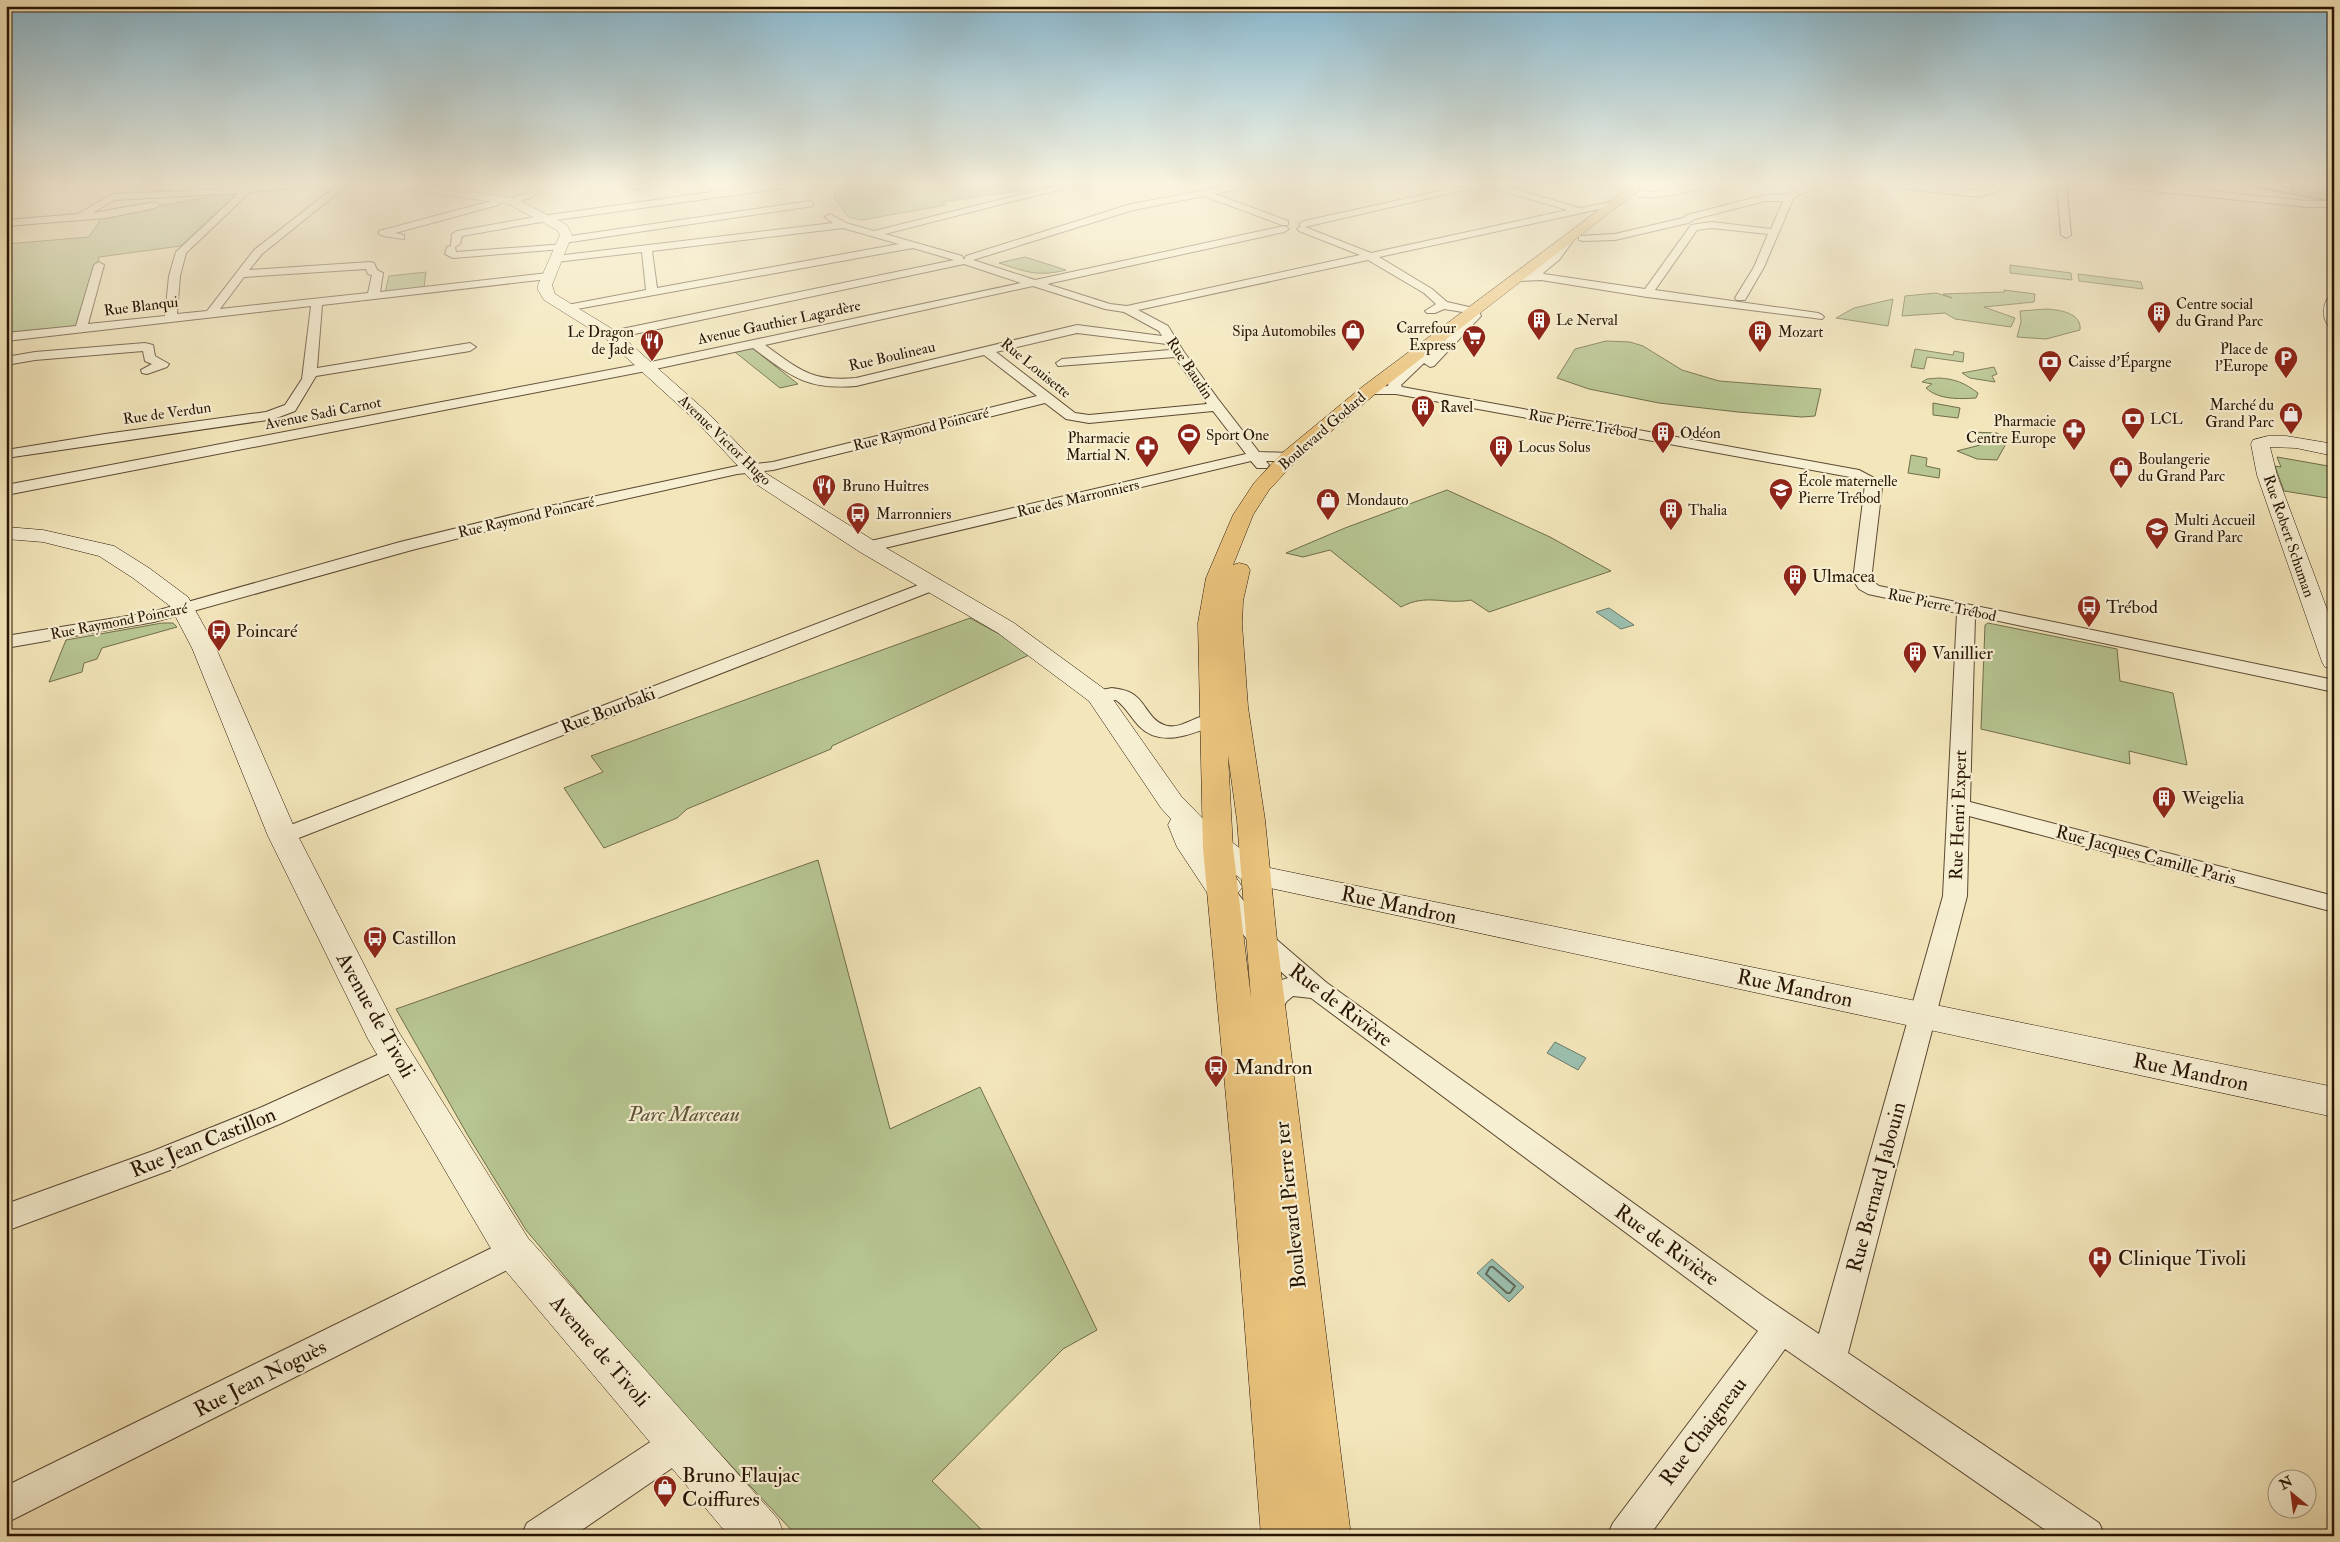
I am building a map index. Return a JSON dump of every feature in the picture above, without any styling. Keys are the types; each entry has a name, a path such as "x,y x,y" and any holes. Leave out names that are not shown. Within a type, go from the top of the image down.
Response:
{"main road":[{"name":"Boulevard Godard","path":"1221,890 1212,719 1210,623 1217,578 1243,515 1272,476 1289,457 1368,391 1471,318 1550,255"},
{"name":"Boulevard Godard","path":"1256,875 1251,820 1236,717 1230,624 1236,580 1249,538 1259,517 1287,478 1314,450 1396,390 1541,277 1565,255"},
{"name":"Boulevard Pierre 1er","path":"1256,875 1260,940 1327,1536"},
{"name":"Boulevard Pierre 1er","path":"1221,890 1251,1162 1285,1536"}],"street":[{"path":"171,318 172,289 180,255"},
{"path":"211,313 257,255"},
{"path":"552,268 558,255"},
{"name":"Rue Blanqui","path":"6,337 373,296 552,268 614,255"},
{"path":"648,255 652,292"},
{"path":"566,308 853,255"},
{"name":"Rue Baudin","path":"948,255 1109,307 1128,309 1164,329 1178,353 1216,407 1272,476"},
{"path":"611,335 964,260 980,255"},
{"name":"Avenue Gauthier Lagardère","path":"646,367 1156,255"},
{"path":"1128,309 1374,255"},
{"path":"1541,277 1536,273 1557,255"},
{"path":"1651,289 1675,255"},
{"path":"1739,302 1763,255"},
{"path":"1369,256 1428,291 1443,305 1430,312 1471,318"},
{"path":"80,328 99,265"},
{"path":"242,274 370,265 372,272 378,274 373,296"},
{"name":"Avenue Victor Hugo","path":"552,268 545,285 546,293 566,308 611,335 702,417 760,478 868,547 1006,628 1098,696 1171,802 1199,832 1256,875"},
{"path":"1519,278 1541,277 1651,289 1739,302 1818,318"},
{"path":"2334,297 2329,312 2334,325"},
{"name":"Rue de Verdun","path":"6,454 278,414 290,408 309,379 317,302"},
{"path":"1430,362 1471,318"},
{"path":"1368,391 1396,390 1394,384 1471,318"},
{"name":"Rue Louisette","path":"986,351 1077,329 1171,341"},
{"name":"Rue Boulineau","path":"756,344 808,381 827,384 856,382 986,351"},
{"path":"6,361 35,356 145,347 149,348 149,358 163,364 147,370"},
{"path":"310,373 470,347"},
{"name":"Rue Louisette","path":"986,351 1071,416 1089,419 1216,407"},
{"path":"1062,363 1178,353"},
{"name":"Avenue Sadi Carnot","path":"6,490 646,367"},
{"name":"Rue Pierre Trébod","path":"1396,390 1854,473 1871,482 1874,487 1862,580 1865,585 1888,594 2334,686"},
{"name":"Rue Raymond Poincaré","path":"6,642 154,617 406,546 487,526 750,469 773,466 1046,398"},
{"name":"Rue Robert Schuman","path":"2334,450 2266,442 2260,444 2266,475 2334,662"},
{"name":"Rue des Marronniers","path":"868,547 1255,456 1289,457"},
{"name":"Avenue de Tivoli","path":"6,533 43,536 106,551 141,573 180,602 185,608 204,648 283,836 395,1058 409,1075 514,1250 760,1536"},
{"name":"Rue Bourbaki","path":"283,836 934,584"},
{"name":"Rue Henri Expert","path":"1922,1015 1955,896 1966,610"},
{"path":"1098,696 1109,693 1121,694 1126,697 1147,724 1157,730 1168,732 1180,731 1212,719"},
{"name":"Avenue Victor Hugo","path":"1171,802 1192,847 1221,890"},
{"name":"Rue Jacques Camille Paris","path":"1958,806 2334,904"},
{"path":"1221,890 1256,875"},
{"name":"Rue Mandron","path":"1256,875 2334,1102"},
{"name":"Rue de Rivière","path":"1221,890 1260,940 1318,990 1781,1327 2086,1536"},
{"path":"1268,1009 1274,997 1290,986 1298,985 1318,990"},
{"name":"Rue Bernard Jabouin","path":"1829,1360 1922,1015"},
{"name":"Rue Jean Castillon","path":"6,1218 172,1156 272,1115 395,1058"},
{"name":"Rue Jean Noguès","path":"6,1505 514,1250"},
{"name":"Rue Chaigneau","path":"1626,1536 1781,1327"},
{"path":"540,1536 679,1443"}],"green space":[{"path":"6,255 114,255 99,257 81,328 6,337"},
{"path":"1025,257 1066,270 1039,273 999,263"},
{"path":"2010,265 2071,273 2072,280 2010,273"},
{"path":"426,272 424,288 385,292 389,276"},
{"path":"2078,274 2141,282 2143,289 2079,281"},
{"path":"2004,290 2035,294 2034,302 1984,307 2015,318 2011,327 1955,319 1945,313 1902,316 1905,296 1936,293 1952,298 1943,294 2005,292"},
{"path":"1893,299 1888,326 1836,318 1854,308"},
{"path":"2058,310 2074,316 2080,324 2080,330 2046,339 2017,337 2021,322 2020,311"},
{"path":"1606,341 1630,342 1643,346 1682,370 1719,381 1821,389 1815,416 1802,417 1738,412 1659,403 1589,389 1557,378 1575,349"},
{"path":"752,348 798,384 780,388 735,352"},
{"path":"1915,349 1953,355 1954,351 1964,353 1963,362 1927,357 1924,369 1911,367"},
{"path":"1994,367 1997,374 1992,376 1995,382 1970,378 1962,373"},
{"path":"1927,379 1950,379 1964,384 1978,393 1976,398 1943,397 1926,388 1932,384 1922,382"},
{"path":"1933,403 1960,408 1958,418 1933,415"},
{"path":"1971,432 1997,433 2008,440 1997,460 1977,459 1957,451 1984,444"},
{"path":"1911,455 1927,458 1926,466 1940,469 1939,478 1908,473"},
{"path":"2277,457 2334,467 2334,499 2284,491 2275,466 2281,467"},
{"path":"1447,490 1550,537 1611,571 1489,612 1471,600 1427,600 1410,603 1401,607 1330,550 1303,557 1286,553 1345,528"},
{"path":"970,618 1003,636 1029,655 832,746 831,749 687,809 677,818 604,848 564,788 603,772 591,756"},
{"path":"162,623 173,623 177,627 102,648 97,659 84,663 82,672 49,682 66,640"},
{"path":"1988,623 2117,649 2120,681 2173,693 2187,765 2129,751 2130,764 1981,729 1985,625"},
{"name":"Parc Marceau","path":"818,860 890,1129 980,1087 1097,1330 1063,1349 932,1481 988,1536 797,1536 651,1380 526,1230 467,1134 396,1009"}],"water":[{"path":"1609,608 1634,625 1621,629 1596,612"},
{"path":"1555,1042 1586,1058 1578,1070 1547,1053"},
{"path":"1492,1259 1524,1287 1509,1302 1477,1273"}],"place":[{"name":"Centre social du Grand Parc","path":"2159,334"},
{"name":"Le Nerval","path":"1539,341"},
{"name":"Sipa Automobiles","path":"1353,352"},
{"name":"Mozart","path":"1760,353"},
{"name":"Carrefour Express","path":"1474,358"},
{"name":"Le Dragon de Jade","path":"652,362"},
{"name":"Place de l'Europe","path":"2286,379"},
{"name":"Caisse d'Épargne","path":"2050,383"},
{"name":"Ravel","path":"1423,428"},
{"name":"Marché du Grand Parc","path":"2291,435"},
{"name":"LCL","path":"2133,440"},
{"name":"Pharmacie Centre Europe","path":"2074,451"},
{"name":"Odéon","path":"1663,454"},
{"name":"Sport One","path":"1189,456"},
{"name":"Pharmacie Martial N.","path":"1147,468"},
{"name":"Locus Solus","path":"1501,468"},
{"name":"Boulangerie du Grand Parc","path":"2121,489"},
{"name":"Bruno Huîtres","path":"824,507"},
{"name":"École maternelle Pierre Trébod","path":"1781,511"},
{"name":"Mondauto","path":"1328,521"},
{"name":"Thalia","path":"1671,531"},
{"name":"Marronniers","path":"858,535"},
{"name":"Multi Accueil Grand Parc","path":"2157,550"},
{"name":"Ulmacea","path":"1795,597"},
{"name":"Trébod","path":"2089,628"},
{"name":"Poincaré","path":"219,652"},
{"name":"Vanillier","path":"1915,674"},
{"name":"Weigelia","path":"2164,819"},
{"name":"Castillon","path":"375,959"},
{"name":"Mandron","path":"1216,1088"},
{"name":"Clinique Tivoli","path":"2100,1279"},
{"name":"Bruno Flaujac Coiffures","path":"665,1508"}]}
